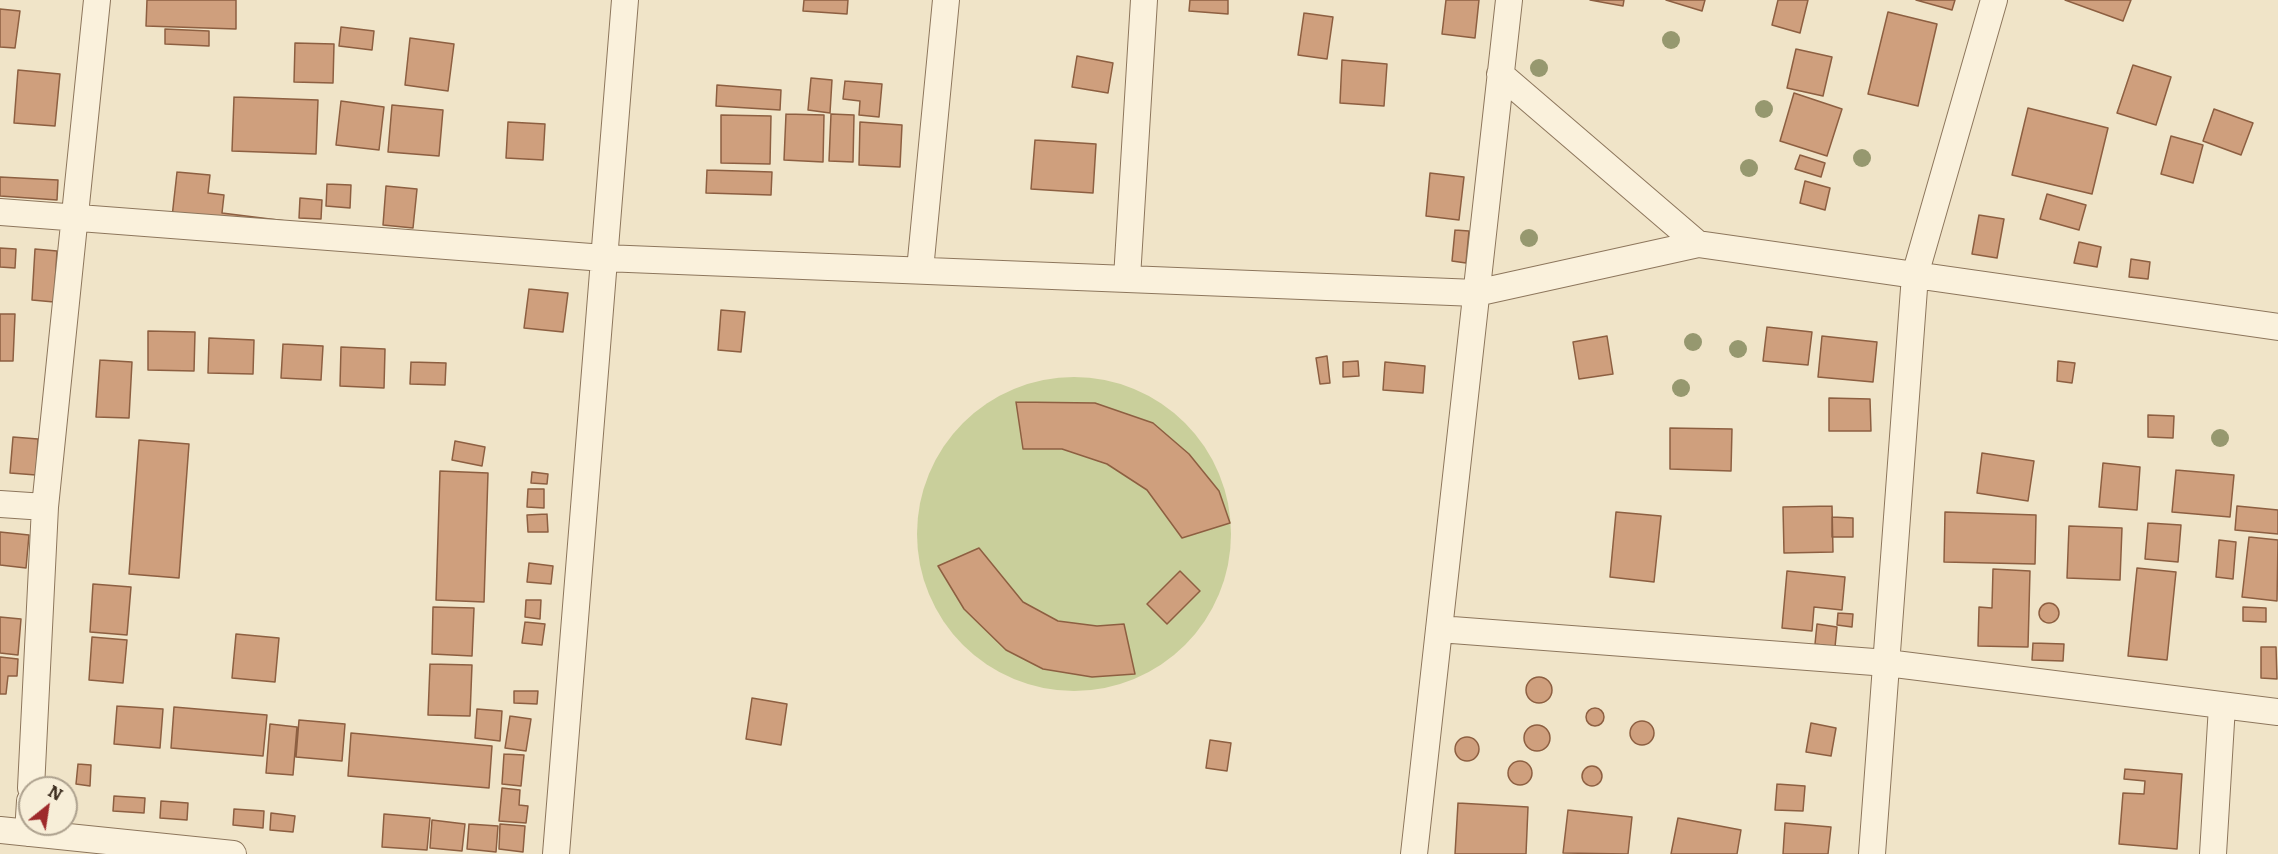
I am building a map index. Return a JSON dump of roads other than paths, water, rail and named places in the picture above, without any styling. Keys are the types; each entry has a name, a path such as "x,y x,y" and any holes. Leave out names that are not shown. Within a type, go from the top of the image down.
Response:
{"street":[{"path":"32,776 45,507 98,0"},
{"path":"556,854 625,0"},
{"path":"920,270 946,0"},
{"path":"1127,278 1144,0"},
{"path":"1414,854 1509,0"},
{"path":"1872,854 1916,275 1994,0"},
{"path":"1500,74 1698,244"},
{"path":"0,212 604,258 1476,293 1698,244 2278,327"},
{"path":"0,504 45,507"},
{"path":"1439,629 1887,663 2222,706 2278,711"},
{"path":"2213,854 2222,706"},
{"path":"0,830 18,832"},
{"path":"57,836 233,854"}]}
